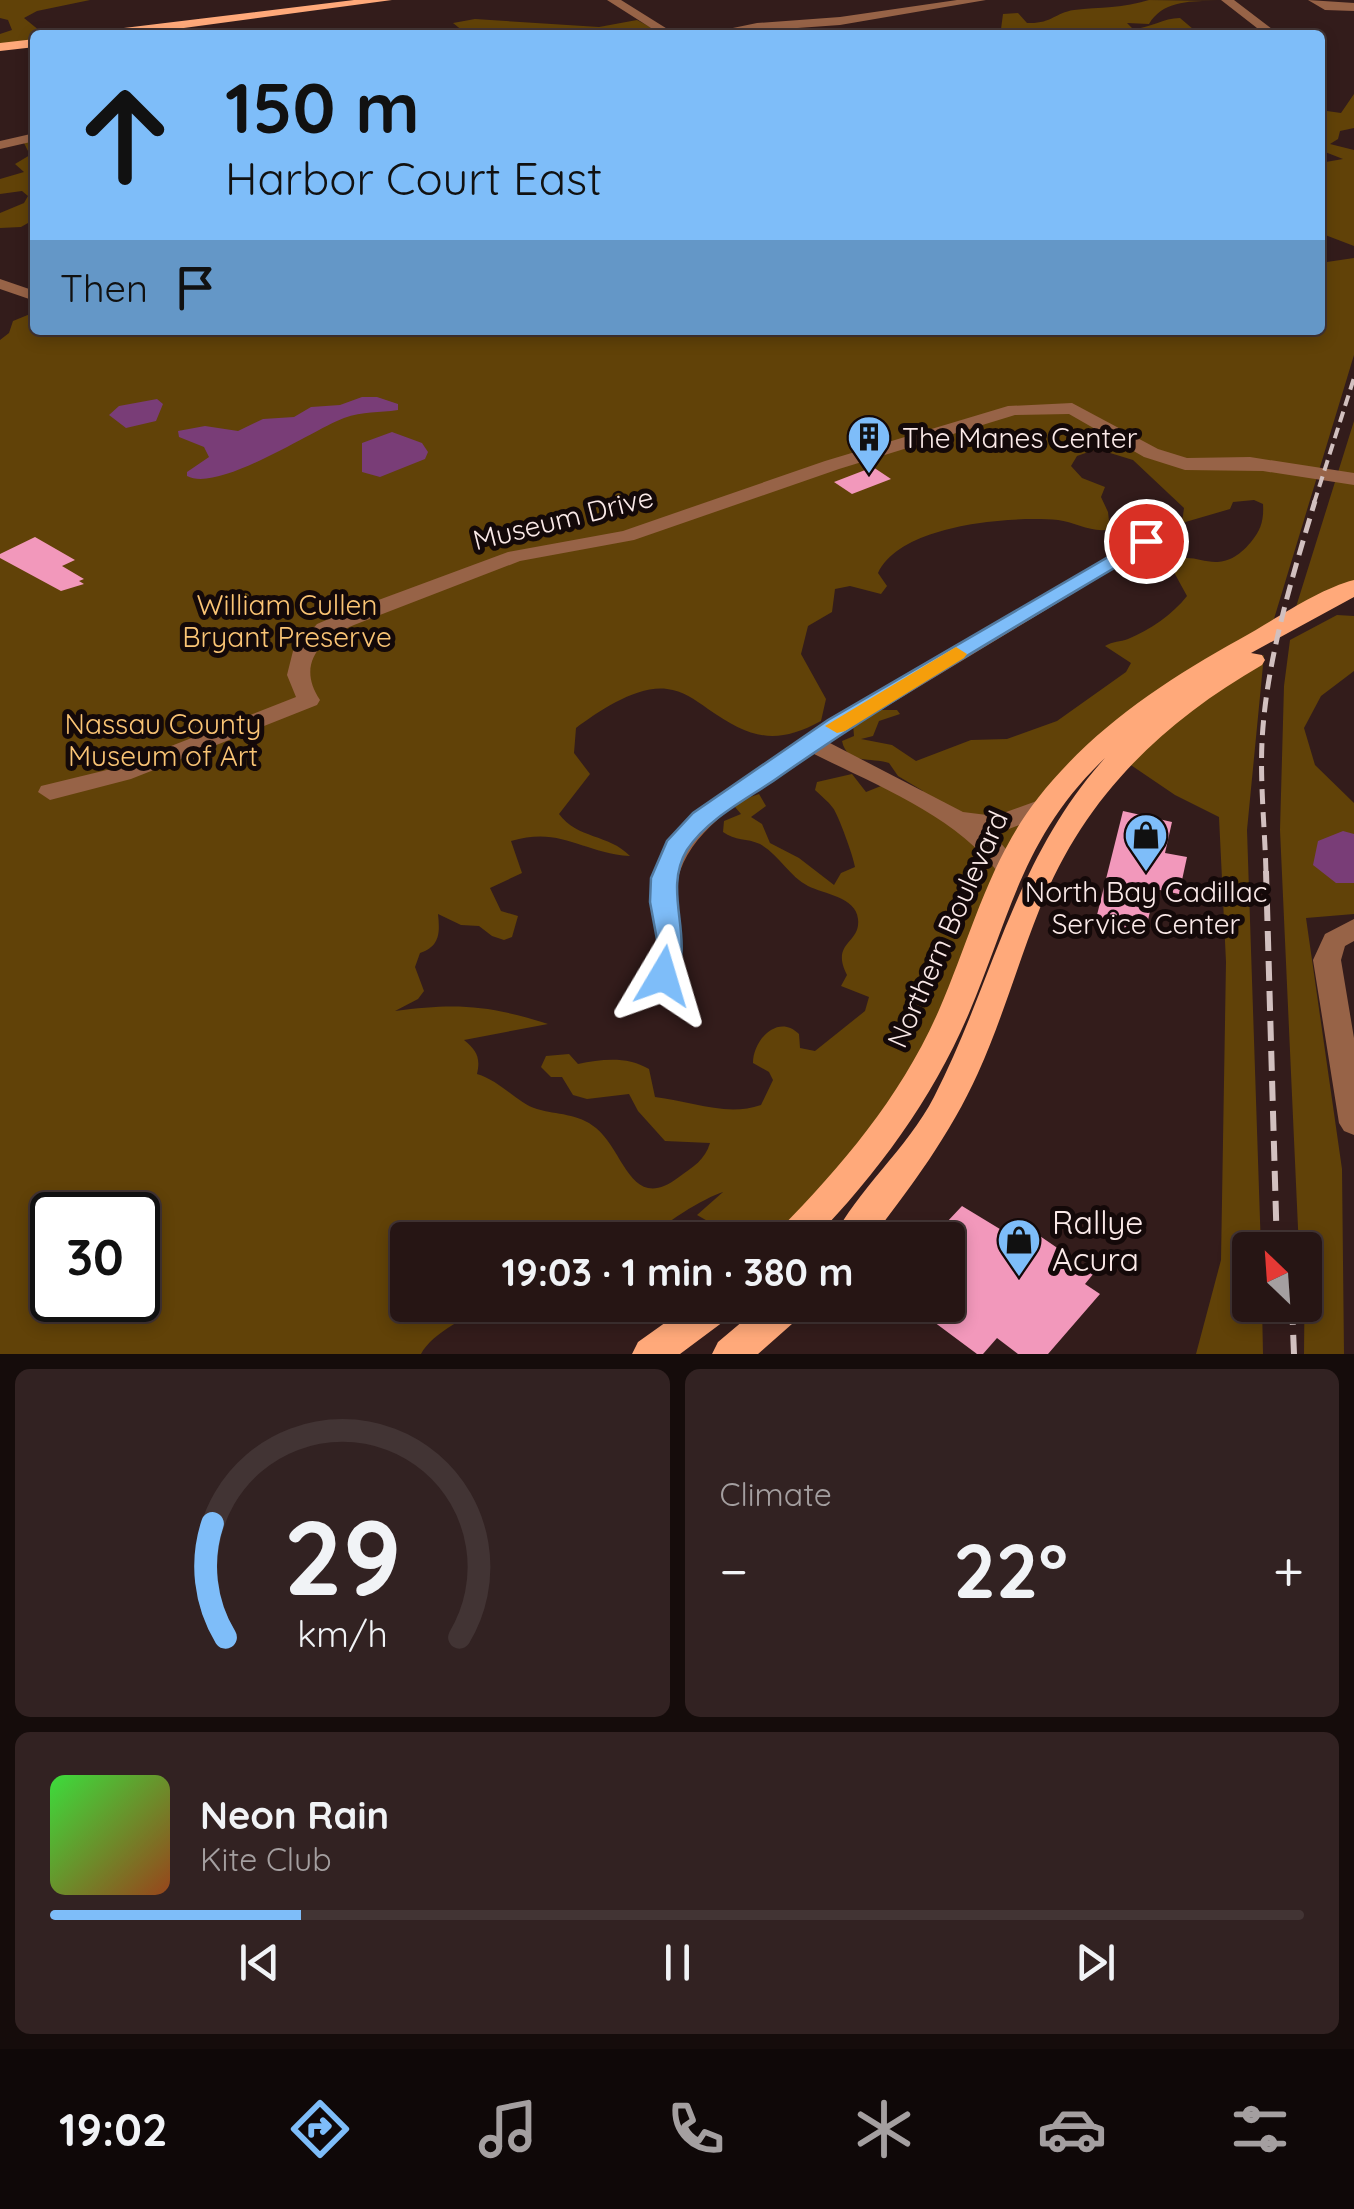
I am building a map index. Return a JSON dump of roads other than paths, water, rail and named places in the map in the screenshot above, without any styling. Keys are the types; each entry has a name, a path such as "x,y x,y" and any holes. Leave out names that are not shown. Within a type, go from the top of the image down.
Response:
{"main road":[{"path":"141,30 386,0"},
{"path":"0,47 30,44"},
{"name":"Northern Boulevard","path":"807,1222 880,1141 916,1086 954,1012 1010,870 1045,806 1097,748 1146,704 1207,666 1354,587"},
{"path":"864,1222 916,1156 946,1106 976,1043 1036,884 1078,806 1119,756 1191,697 1354,606"},
{"path":"650,1354 695,1322"},
{"path":"713,1322 729,1354 768,1322"}],"street":[{"path":"613,0 663,30"},
{"path":"734,30 840,22 980,0"},
{"path":"1227,0 1267,30"},
{"path":"1314,0 1330,7 1354,7"},
{"path":"0,145 30,139"},
{"path":"0,284 30,294"},
{"name":"Museum Drive","path":"50,792 122,774 309,700 300,687 299,670 304,651 325,629 515,556 627,536 843,462 1022,408 1072,408 1157,455 1185,464 1265,465 1354,479"},
{"path":"663,976 672,945 662,890 668,862 676,847 702,819 810,743 1146,541"},
{"path":"810,743 958,820 995,847 1010,870"},
{"path":"958,820 997,824 1045,806"},
{"path":"1354,928 1334,941 1327,960 1354,1123"}],"railway":[{"path":"1314,503 1354,378"},
{"path":"1266,873 1264,712 1281,620 1315,501"},
{"path":"1266,871 1276,1232"},
{"path":"1293,1322 1294,1354"}],"place":[{"name":"The Manes Center","path":"869,475"},
{"name":"North Bay Cadillac Service Center","path":"1146,873"},
{"name":"Rallye Acura","path":"1019,1278"}],"park label":[{"name":"William Cullen Bryant Preserve","path":"287,620"},
{"name":"Nassau County Museum of Art","path":"163,739"}]}
